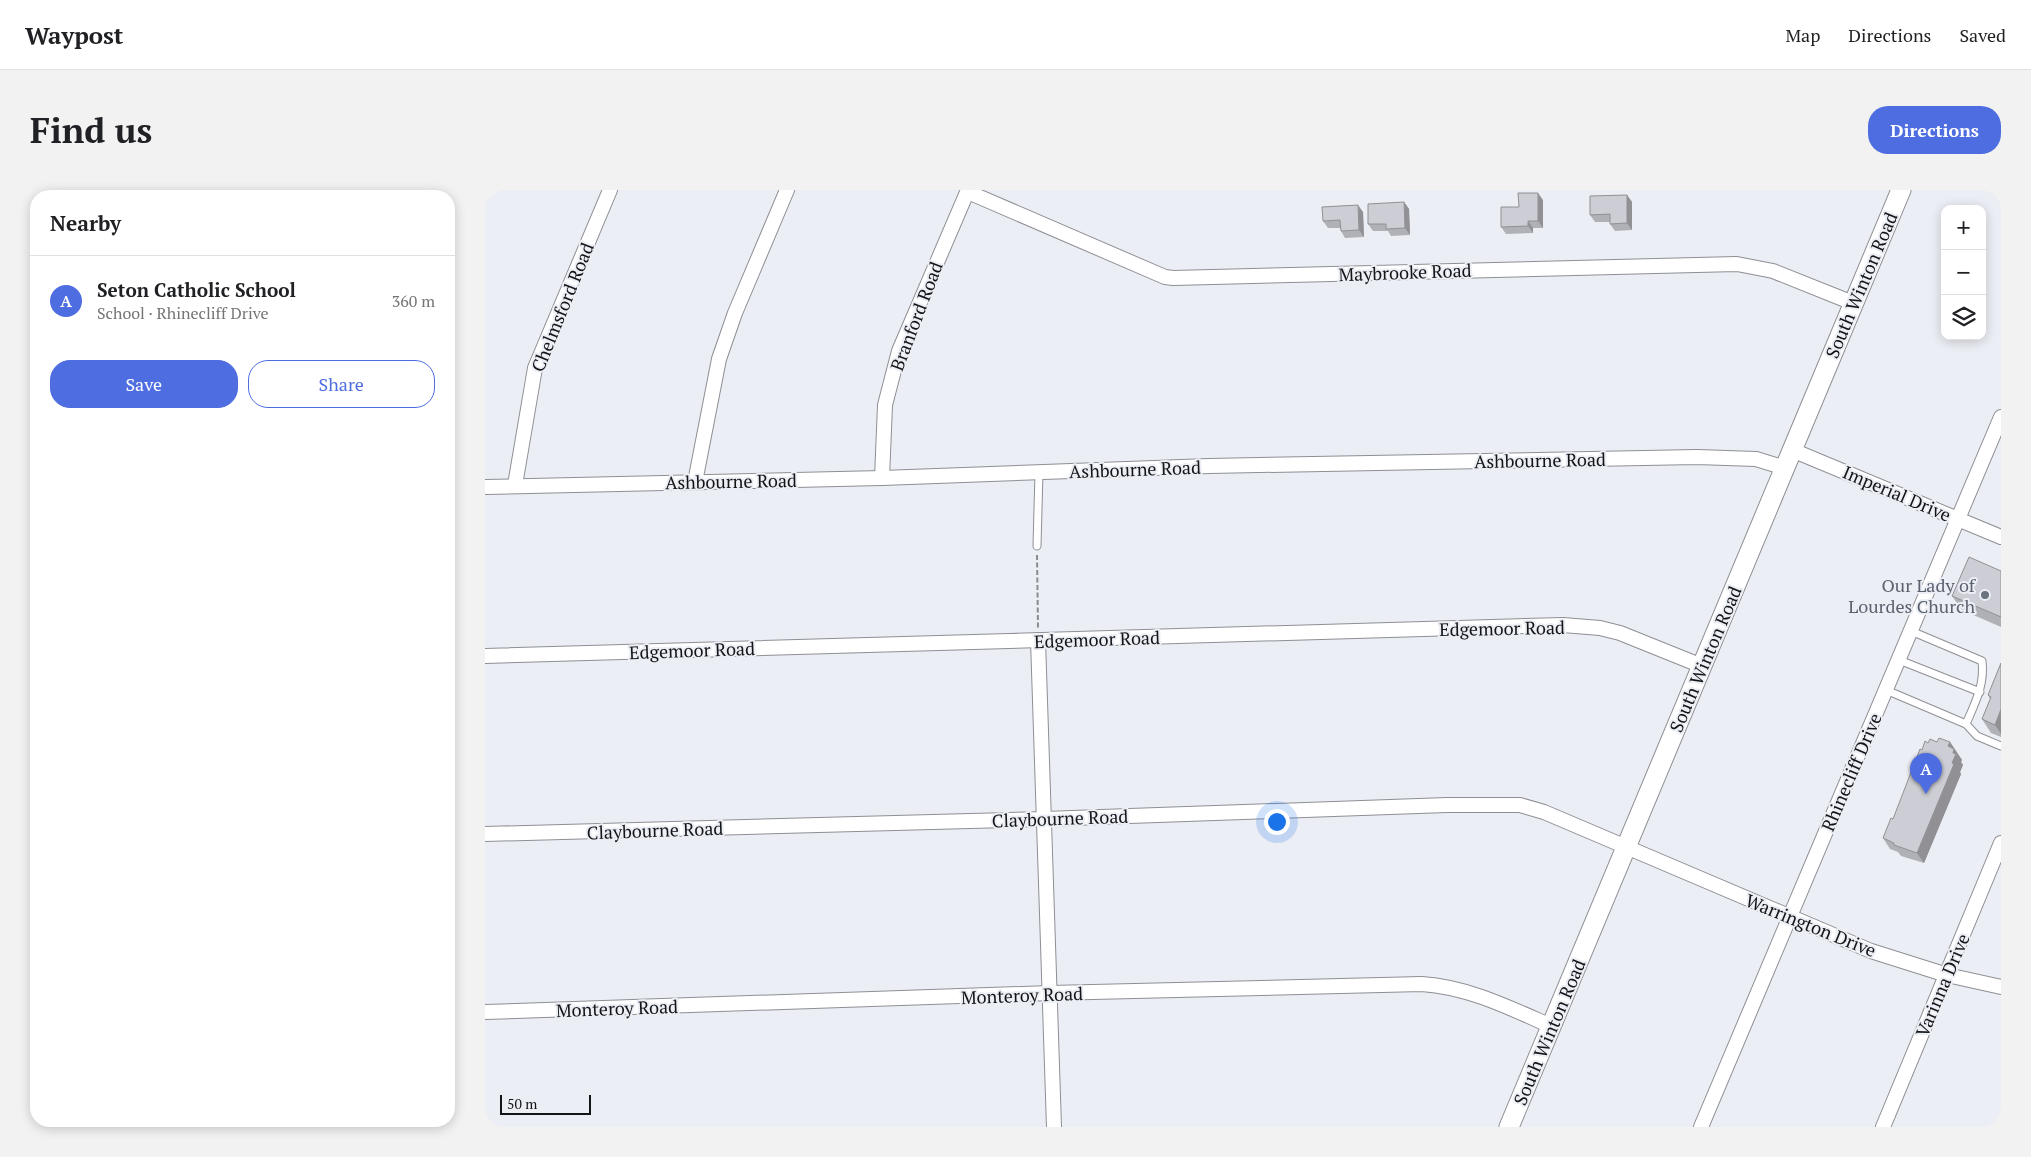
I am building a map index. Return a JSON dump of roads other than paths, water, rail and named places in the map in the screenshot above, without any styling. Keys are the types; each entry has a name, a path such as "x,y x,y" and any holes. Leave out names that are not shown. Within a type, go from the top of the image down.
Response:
{"main road":[{"name":"South Winton Road","path":"1509,1127 1901,190"}],"street":[{"name":"Chelmsford Road","path":"515,485 535,368 610,190"},
{"path":"695,482 719,358 735,313 787,190"},
{"name":"Maybrooke Road","path":"968,191 1165,277 1737,264 1773,271 1853,303"},
{"name":"Branford Road","path":"882,478 885,405 899,351 968,191"},
{"name":"Rhinecliff Drive","path":"1701,1127 2001,417"},
{"name":"Imperial Drive","path":"1793,450 2001,537"},
{"name":"Ashbourne Road","path":"485,487 882,478 1219,466 1697,457 1756,459 1785,468"},
{"name":"Edgemoor Road","path":"485,656 1577,626 1620,633 1702,666"},
{"path":"1038,640 1054,1127"},
{"name":"Claybourne Road","path":"485,834 1044,819 1447,805 1520,805 1544,812 1626,848"},
{"name":"Varinna Drive","path":"1883,1127 2001,844"},
{"name":"Warrington Drive","path":"1626,848 1871,950 1947,975 2001,988"},
{"name":"Monteroy Road","path":"485,1012 1050,993 1439,985 1467,992 1551,1026"}],"lane":[{"path":"1037,546 1039,472"},
{"path":"1911,631 1983,661 1984,674 1980,692 1966,724"},
{"path":"1899,660 1980,692"},
{"path":"1886,690 1966,724 1977,736 2001,746"}],"place":[{"name":"Our Lady of Lourdes Church","path":"1985,595"},
{"name":"Seton Catholic School","path":"1926,794"}]}
